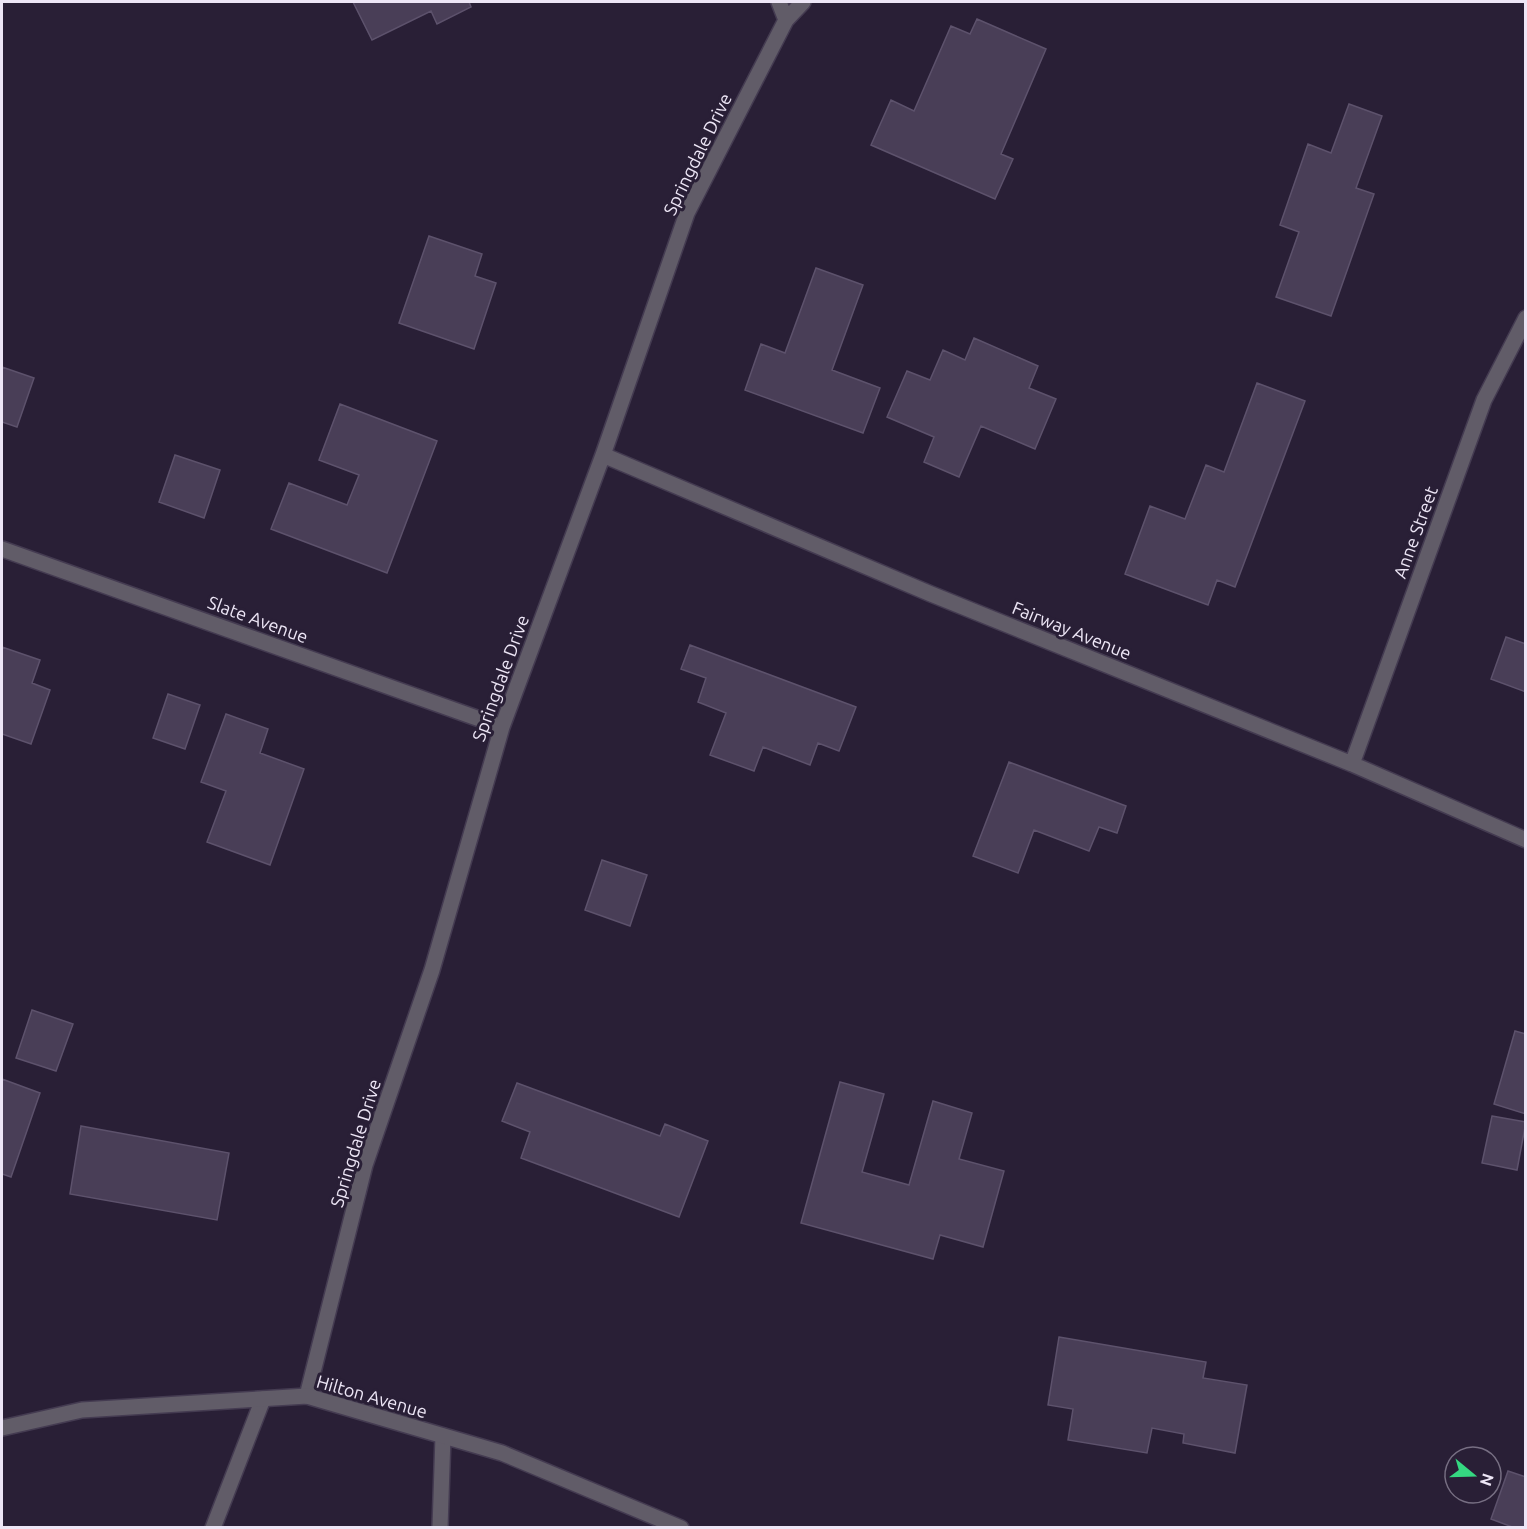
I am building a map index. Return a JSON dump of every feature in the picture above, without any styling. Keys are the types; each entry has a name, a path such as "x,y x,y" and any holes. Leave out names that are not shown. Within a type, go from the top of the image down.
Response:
{"street":[{"path":"779,2 786,20"},
{"name":"Springdale Drive","path":"307,1396 365,1166 432,970 502,727 603,455 687,213 786,20 803,2"},
{"name":"Anne Street","path":"1352,764 1484,400 1526,318"},
{"name":"Fairway Avenue","path":"603,455 931,594 1352,764 1526,840"},
{"name":"Slate Avenue","path":"2,549 502,727"},
{"name":"Hilton Avenue","path":"2,1428 82,1410 307,1396 501,1453 681,1527"},
{"path":"213,1527 263,1399"},
{"path":"440,1527 442,1436"}],"building":[{"path":"353,2 469,2 471,7 437,24 431,11 372,40"},
{"path":"977,19 1046,49 1001,154 1013,159 995,199 871,145 891,100 914,111 951,26 970,34"},
{"path":"1349,104 1382,116 1356,188 1374,194 1331,316 1276,297 1299,232 1280,225 1308,144 1331,153"},
{"path":"429,236 482,254 475,276 496,283 474,349 399,323"},
{"path":"816,268 863,285 832,370 880,388 863,433 745,390 761,344 785,353"},
{"path":"974,338 1038,366 1029,388 1056,399 1035,449 981,426 959,477 924,462 934,437 887,417 907,371 930,380 943,350 965,360"},
{"path":"2,367 34,378 17,427 2,422"},
{"path":"1257,383 1305,401 1235,587 1217,580 1208,605 1125,574 1150,506 1185,519 1206,465 1224,472"},
{"path":"340,404 437,441 387,573 271,529 289,483 347,505 359,475 319,460"},
{"path":"175,455 220,470 204,518 159,502"},
{"path":"1506,637 1526,644 1526,692 1491,679"},
{"path":"690,645 856,707 839,751 818,743 810,765 763,747 754,771 710,755 726,713 698,702 706,678 681,669"},
{"path":"2,647 40,660 32,683 50,690 31,744 2,734"},
{"path":"168,694 200,705 185,749 153,738"},
{"path":"226,714 268,729 260,753 304,769 270,865 207,842 226,791 201,782"},
{"path":"1009,762 1126,806 1117,833 1099,827 1089,851 1034,830 1018,873 973,856"},
{"path":"602,860 647,875 630,926 585,910"},
{"path":"32,1010 73,1024 56,1071 16,1058"},
{"path":"1515,1031 1526,1034 1526,1114 1494,1104"},
{"path":"2,1079 40,1093 11,1177 2,1174"},
{"path":"840,1082 884,1094 862,1172 909,1185 933,1101 972,1113 959,1159 1004,1171 983,1247 940,1235 933,1259 801,1223"},
{"path":"517,1083 660,1136 665,1124 708,1141 679,1217 521,1158 530,1132 502,1121"},
{"path":"1492,1116 1526,1122 1517,1170 1482,1163"},
{"path":"81,1126 229,1153 217,1220 70,1194"},
{"path":"1059,1337 1206,1362 1203,1378 1247,1385 1235,1453 1183,1443 1184,1434 1152,1428 1147,1453 1068,1440 1073,1409 1048,1405"},
{"path":"1508,1471 1526,1477 1526,1528 1515,1528 1491,1519 1496,1505 1503,1505 1503,1485"}]}
